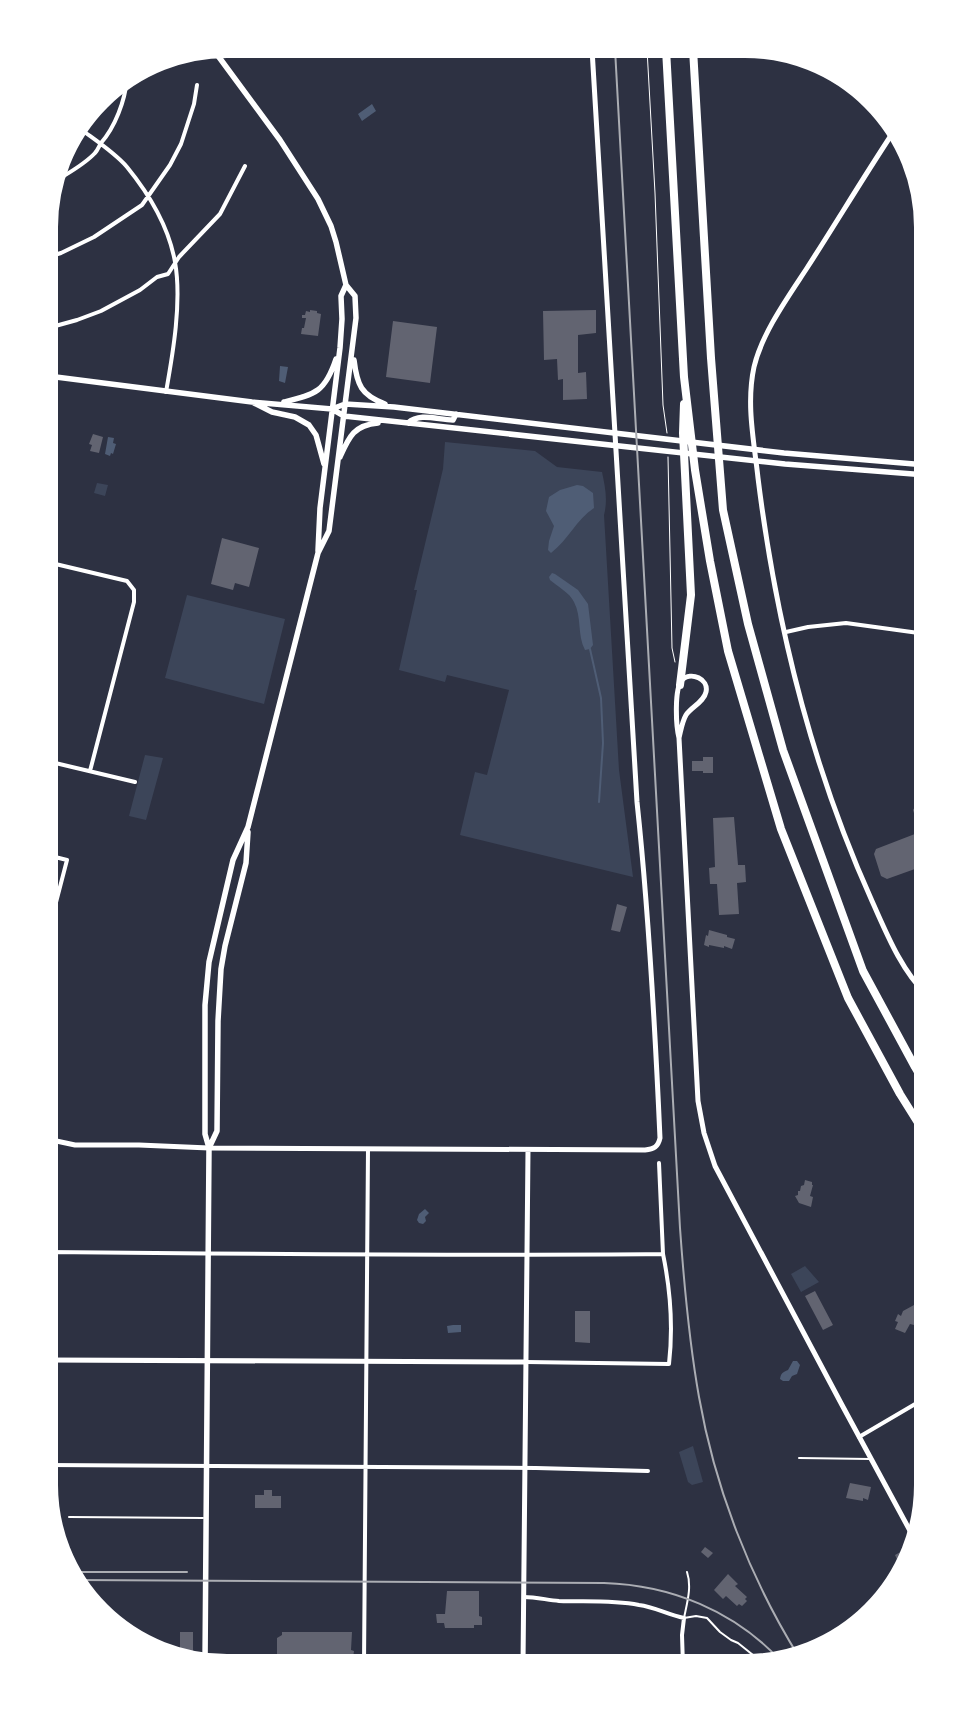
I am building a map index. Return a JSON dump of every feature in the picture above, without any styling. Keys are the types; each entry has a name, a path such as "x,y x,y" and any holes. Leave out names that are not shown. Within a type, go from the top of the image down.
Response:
{"highway":[{"path":"666,55 684,377 683,433 691,595 680,685"},
{"path":"693,55 711,358 723,510 748,624 783,750 863,971 917,1070"},
{"path":"684,377 710,561 728,651 781,829 848,998 900,1094 917,1120"}],"main road":[{"path":"205,1656 209,1148 204,1134 204,1084 205,1005 209,962 233,860 248,827 318,554 329,530 356,318 355,296 346,285 336,242 318,199 280,140 218,55"},
{"path":"318,554 319,515 340,348 341,296 346,285"},
{"path":"280,404 311,395 324,386 332,371 340,348"},
{"path":"353,351 356,376 363,392 371,398 394,407"},
{"path":"55,377 252,402 332,409 344,416 785,464 917,475"},
{"path":"252,402 272,412 295,417 309,425 316,435 325,469"},
{"path":"332,409 345,404 394,407 784,453 917,464"},
{"path":"408,423 415,418 422,417 452,420 456,414"},
{"path":"338,464 346,443 355,430 372,423 393,421"},
{"path":"209,1148 218,1131 218,1021 221,969 224,946 246,863 248,827"}],"street":[{"path":"55,1141 75,1145 209,1148 645,1150 658,1145 660,1138 656,1054 644,871 635,783 592,55"},
{"path":"55,255 94,237 142,204 170,165 181,144 194,104 197,85"},
{"path":"63,176 97,152 100,144 106,139 126,89"},
{"path":"84,132 126,166 148,195 168,238 175,262 178,310 166,392"},
{"path":"891,136 767,334 755,365 751,387 750,411 774,581 810,734 862,878 898,955 917,983"},
{"path":"55,326 77,320 120,301 158,277 168,274 175,262 220,214 245,166"},
{"path":"55,564 126,581 134,590 134,602 90,771"},
{"path":"786,632 808,627 846,623 917,633"},
{"path":"680,738 677,728 680,685 684,678 694,676 704,681 706,689 704,697 686,714 680,738 698,1101 704,1133 715,1166 910,1531"},
{"path":"55,763 135,782"},
{"path":"55,857 67,860 55,906"},
{"path":"364,1657 368,1149"},
{"path":"523,1657 528,1150"},
{"path":"55,1360 669,1364 671,1340 666,1266 663,1254 659,1163"},
{"path":"55,1252 367,1255 663,1254"},
{"path":"859,1437 917,1403"},
{"path":"55,1465 525,1468 648,1471"},
{"path":"524,1597 560,1601 627,1603 642,1605 684,1618 682,1657"}],"lane":[{"path":"799,1458 871,1459"},
{"path":"69,1517 206,1518"},
{"path":"687,1572 689,1591 684,1618 696,1616 707,1618 720,1632 755,1657"}],"path":[{"path":"648,55 667,438"},
{"path":"668,454 672,648 676,666"}],"shaded area":[{"path":"372,104 376,111 362,121 358,114"},
{"path":"280,366 288,367 285,383 279,381"},
{"path":"108,437 114,438 113,443 116,444 113,454 111,453 110,456 105,454"},
{"path":"445,442 535,451 557,467 602,472 606,493 604,515 619,770 633,877 460,835 475,772 487,775 509,690 447,675 445,682 399,670 417,590 414,590 443,469"},
{"path":"97,483 108,485 105,496 94,493"},
{"path":"577,485 583,486 593,493 594,508 582,518 551,553 548,550 549,541 554,526 546,511 549,497 560,490"},
{"path":"552,573 578,590 588,604 593,645 590,649 585,650 574,602 550,580 549,577"},
{"path":"187,595 285,619 264,704 165,678"},
{"path":"145,755 163,758 146,820 129,816"},
{"path":"425,1209 429,1213 425,1217 426,1221 423,1224 419,1223 417,1220 419,1214"},
{"path":"805,1266 819,1282 801,1292 791,1274"},
{"path":"461,1325 461,1332 448,1333 447,1326"},
{"path":"793,1361 797,1361 800,1365 797,1374 792,1376 789,1381 783,1381 780,1379 781,1375 788,1370"},
{"path":"693,1446 703,1482 692,1485 688,1482 679,1452"}],"building":[{"path":"310,310 321,314 318,336 301,334 306,318 302,318 302,315 305,315 306,311 310,312"},
{"path":"596,310 596,333 578,335 578,373 586,372 587,399 563,400 563,379 558,380 557,359 544,360 543,311"},
{"path":"393,321 437,327 430,383 386,377"},
{"path":"93,434 103,437 99,453 90,451 92,445 89,444"},
{"path":"222,538 259,548 249,587 235,583 233,590 211,584"},
{"path":"703,757 713,757 713,773 692,771 692,761 703,761"},
{"path":"917,805 917,823 913,810"},
{"path":"734,817 738,865 745,865 746,882 737,883 739,914 719,915 717,884 710,884 709,868 715,867 713,818"},
{"path":"917,833 917,868 887,879 881,876 874,854 876,849"},
{"path":"617,904 627,907 620,932 611,930"},
{"path":"709,930 735,939 732,949 724,946 724,948 704,945"},
{"path":"805,1180 812,1182 813,1185 810,1196 813,1197 811,1207 799,1203 795,1196 798,1195 798,1191 804,1185"},
{"path":"815,1291 833,1325 823,1330 805,1296"},
{"path":"917,1303 917,1320 914,1325 910,1324 905,1333 895,1329 898,1322 895,1321 898,1314 901,1316 903,1311"},
{"path":"575,1311 590,1311 590,1343 575,1342"},
{"path":"850,1483 871,1487 868,1500 863,1498 863,1501 846,1498"},
{"path":"264,1490 272,1490 272,1496 281,1496 281,1508 255,1508 255,1495 264,1495"},
{"path":"705,1547 713,1553 708,1558 701,1552"},
{"path":"904,1550 898,1562 895,1555"},
{"path":"728,1574 738,1584 735,1586 747,1597 745,1599 747,1601 742,1606 739,1604 737,1606 726,1596 723,1599 714,1590"},
{"path":"447,1591 479,1591 479,1616 482,1617 482,1625 474,1625 474,1628 445,1628 444,1623 437,1623 436,1614 445,1614"},
{"path":"180,1632 193,1632 193,1653 180,1650"},
{"path":"282,1632 352,1632 351,1650 354,1651 353,1657 277,1657 277,1638 282,1635"}],"waterway":[{"path":"590,649 601,698 603,743 599,802"}],"railway":[{"path":"615,55 685,1291 695,1376 714,1465 750,1564 781,1627 794,1650"},
{"path":"79,1572 187,1572"},
{"path":"84,1580 604,1583 629,1585 677,1595 700,1604 743,1628 774,1655"}]}
